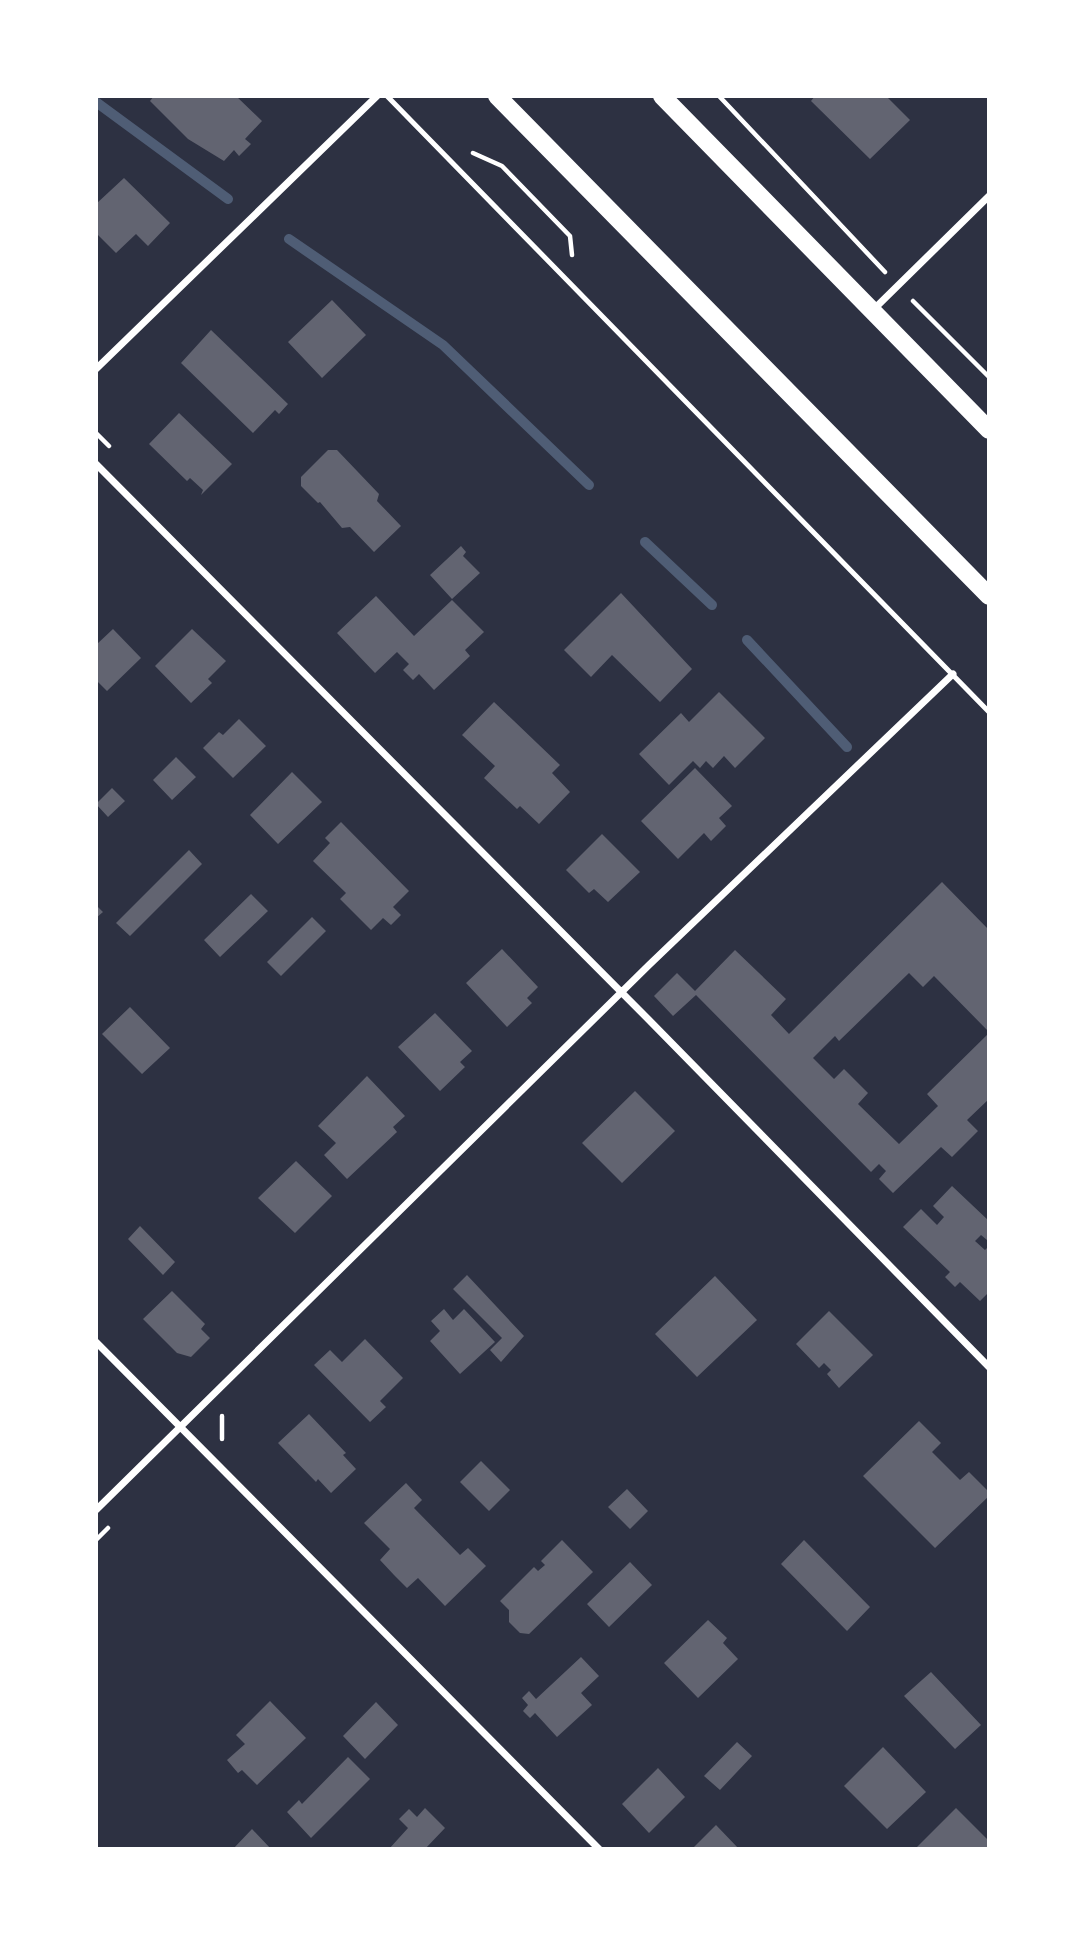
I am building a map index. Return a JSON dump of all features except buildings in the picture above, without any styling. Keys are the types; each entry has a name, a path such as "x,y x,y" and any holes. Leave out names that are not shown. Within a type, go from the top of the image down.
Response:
{"main road":[{"path":"497,96 989,596"},
{"path":"662,96 989,430"}],"street":[{"path":"96,369 377,96"},
{"path":"872,311 989,196"},
{"path":"96,464 989,1367"},
{"path":"96,1510 621,992 953,674"},
{"path":"96,1342 599,1849"}],"lane":[{"path":"387,96 989,712"}],"path":[{"path":"719,96 989,377"},
{"path":"463,144 471,153 502,166 570,236 575,288"}],"waterway":[{"path":"96,102 228,199"},
{"path":"289,239 443,345 589,485"},
{"path":"645,542 712,605"},
{"path":"747,640 847,747"}]}
